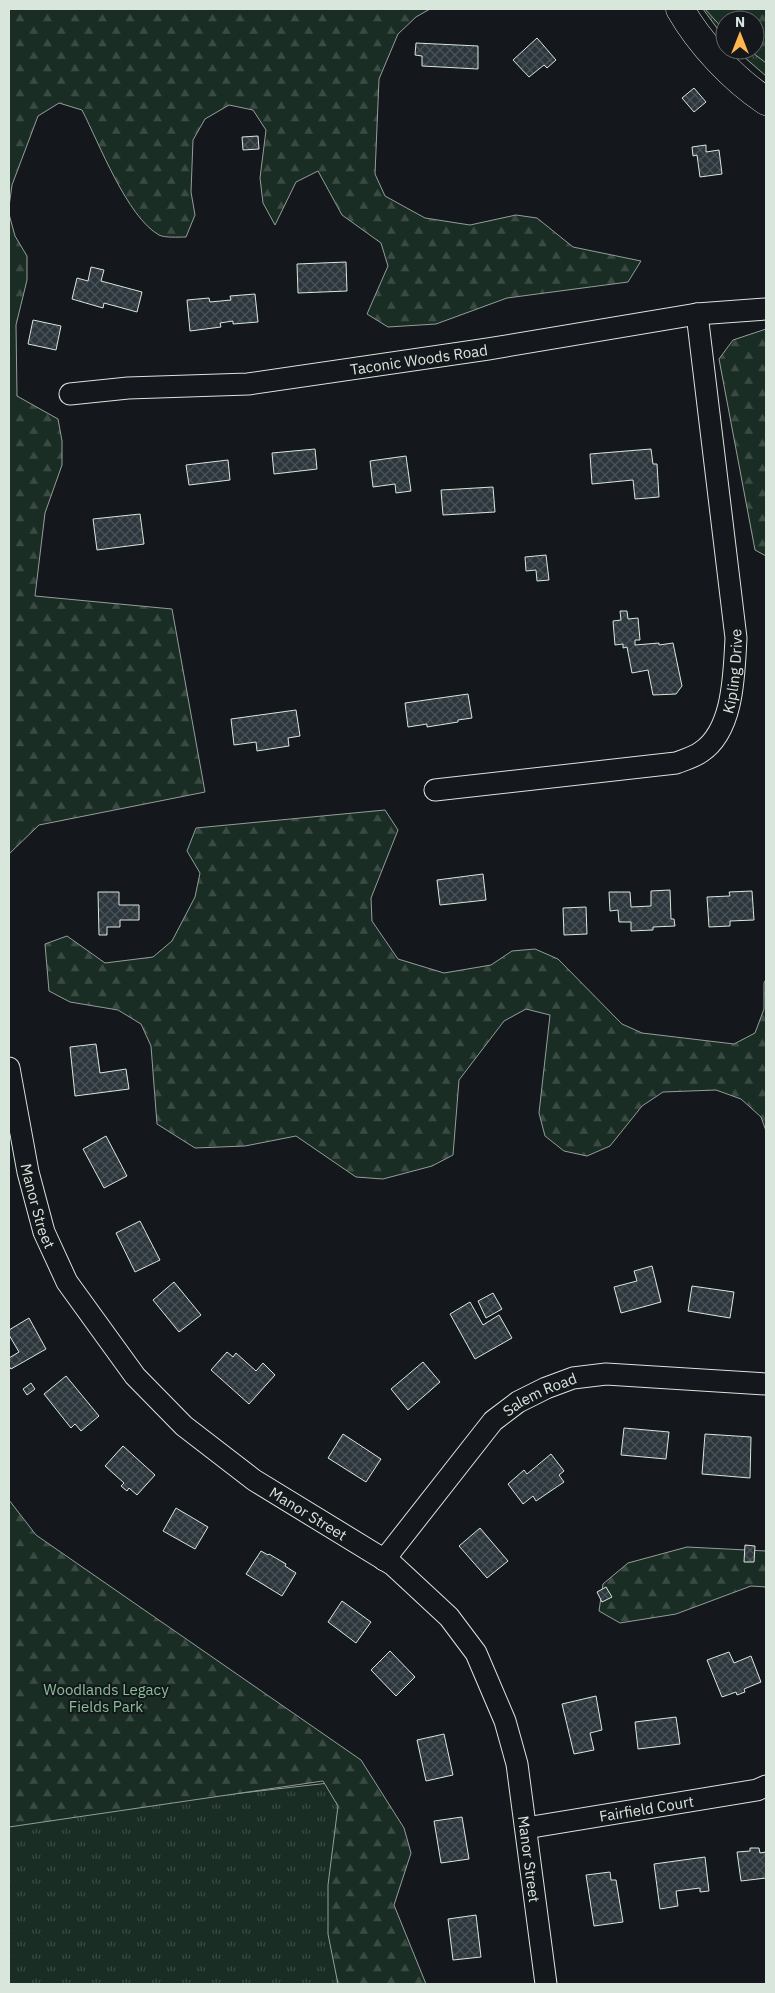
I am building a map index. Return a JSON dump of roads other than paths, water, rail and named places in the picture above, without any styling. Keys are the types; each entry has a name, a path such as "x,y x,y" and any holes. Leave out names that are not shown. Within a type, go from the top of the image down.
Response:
{"main road":[{"path":"680,9 696,33 719,59 753,92 766,101"}],"street":[{"name":"Taconic Woods Road","path":"70,394 128,388 248,384 488,349 697,314 766,309"},
{"name":"Kipling Drive","path":"435,790 676,763 700,753 714,741 725,717 734,685 736,638 697,314"},
{"name":"Manor Street","path":"9,1068 28,1172 44,1232 67,1282 135,1376 184,1426 254,1480 393,1565 449,1618 476,1652 505,1721 517,1764 546,1984"},
{"name":"Salem Road","path":"384,1560 493,1421 518,1402 546,1388 573,1378 606,1374 766,1384"},
{"name":"Fairfield Court","path":"526,1828 756,1790 766,1786"}],"park label":[{"name":"Woodlands Legacy Fields Park","path":"106,1698"}]}
